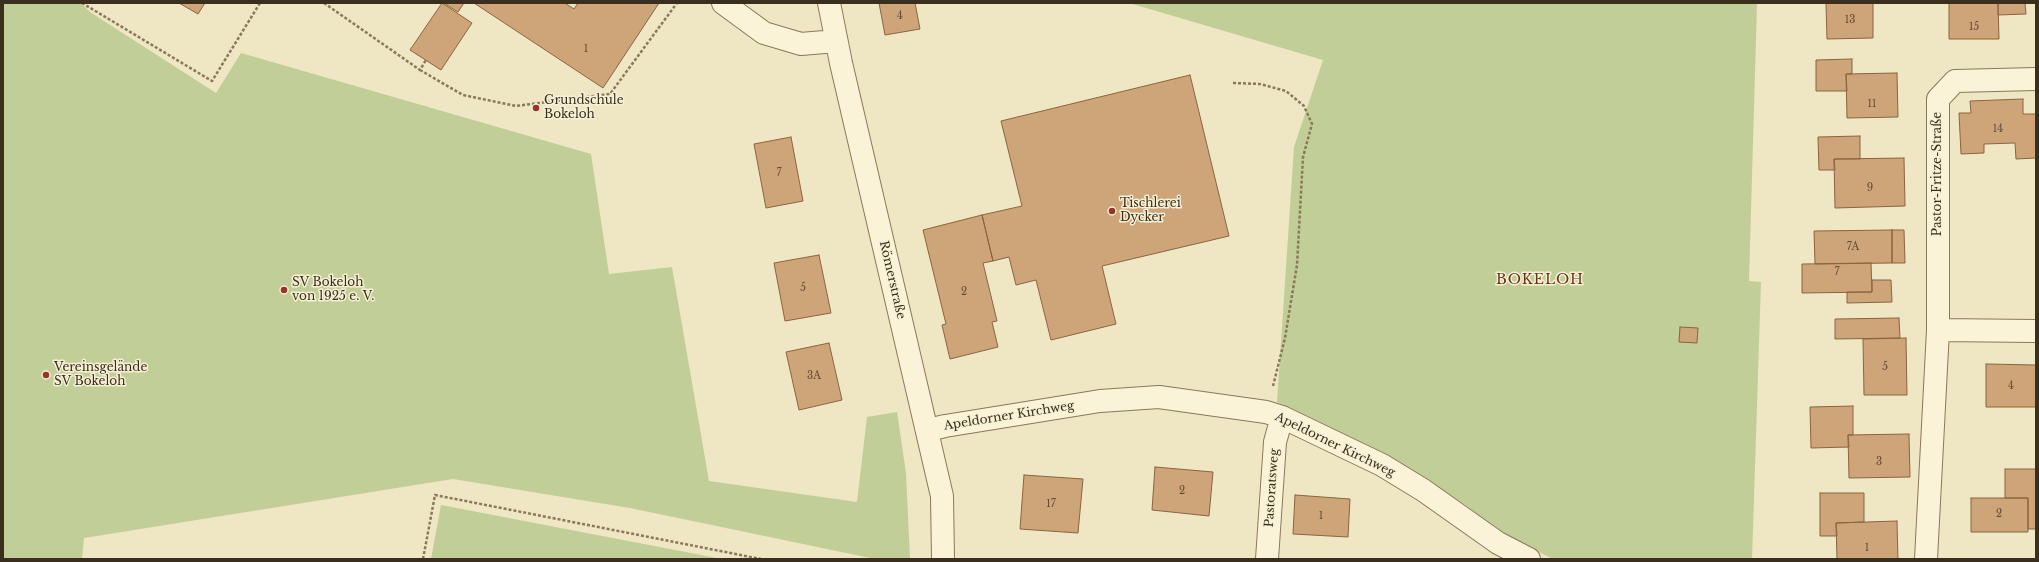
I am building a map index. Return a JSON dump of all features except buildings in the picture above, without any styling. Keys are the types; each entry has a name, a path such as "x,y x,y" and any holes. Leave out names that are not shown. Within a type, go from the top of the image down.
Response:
{"street":[{"path":"723,3 764,33 801,44 836,41"},
{"name":"Römerstraße","path":"829,3 836,41 928,430 942,496 943,559"},
{"name":"Pastor-Fritze-Straße","path":"1926,559 1938,330 1938,99 1955,81 2036,79"},
{"path":"1938,330 2036,331"},
{"name":"Apeldorner Kirchweg","path":"928,430 1100,401 1152,398 1274,414 1394,472 1435,498 1498,543 1529,559"},
{"name":"Pastoratsweg","path":"1267,559 1276,442 1274,414"}],"path":[{"path":"82,3 212,81 260,3"},
{"path":"324,3 420,70 463,95 516,106 610,94 677,3"},
{"path":"420,70 426,60"},
{"path":"1233,83 1260,84 1286,91 1304,106 1312,124 1303,157 1297,265 1274,414"},
{"path":"423,559 435,495 761,559"}],"green space":[{"path":"3,3 81,3 90,12 216,93 241,53 591,154 609,274 672,267 709,481 857,502 867,417 897,412 906,473 910,559 875,559 630,508 453,479 84,538 82,559 3,559"},
{"path":"1129,3 1757,3 1749,281 1761,282 1752,559 1553,559 1505,535 1464,504 1385,456 1277,402 1294,147 1323,60"},
{"path":"441,505 722,559 431,559"}],"place":[{"name":"Grundschule Bokeloh","path":"536,108"},
{"name":"Tischlerei Dycker","path":"1112,211"},
{"name":"SV Bokeloh von 1925 e. V.","path":"284,290"},
{"name":"Vereinsgelände SV Bokeloh","path":"46,375"}],"district":[{"name":"BOKELOH","path":"1540,280"}]}
